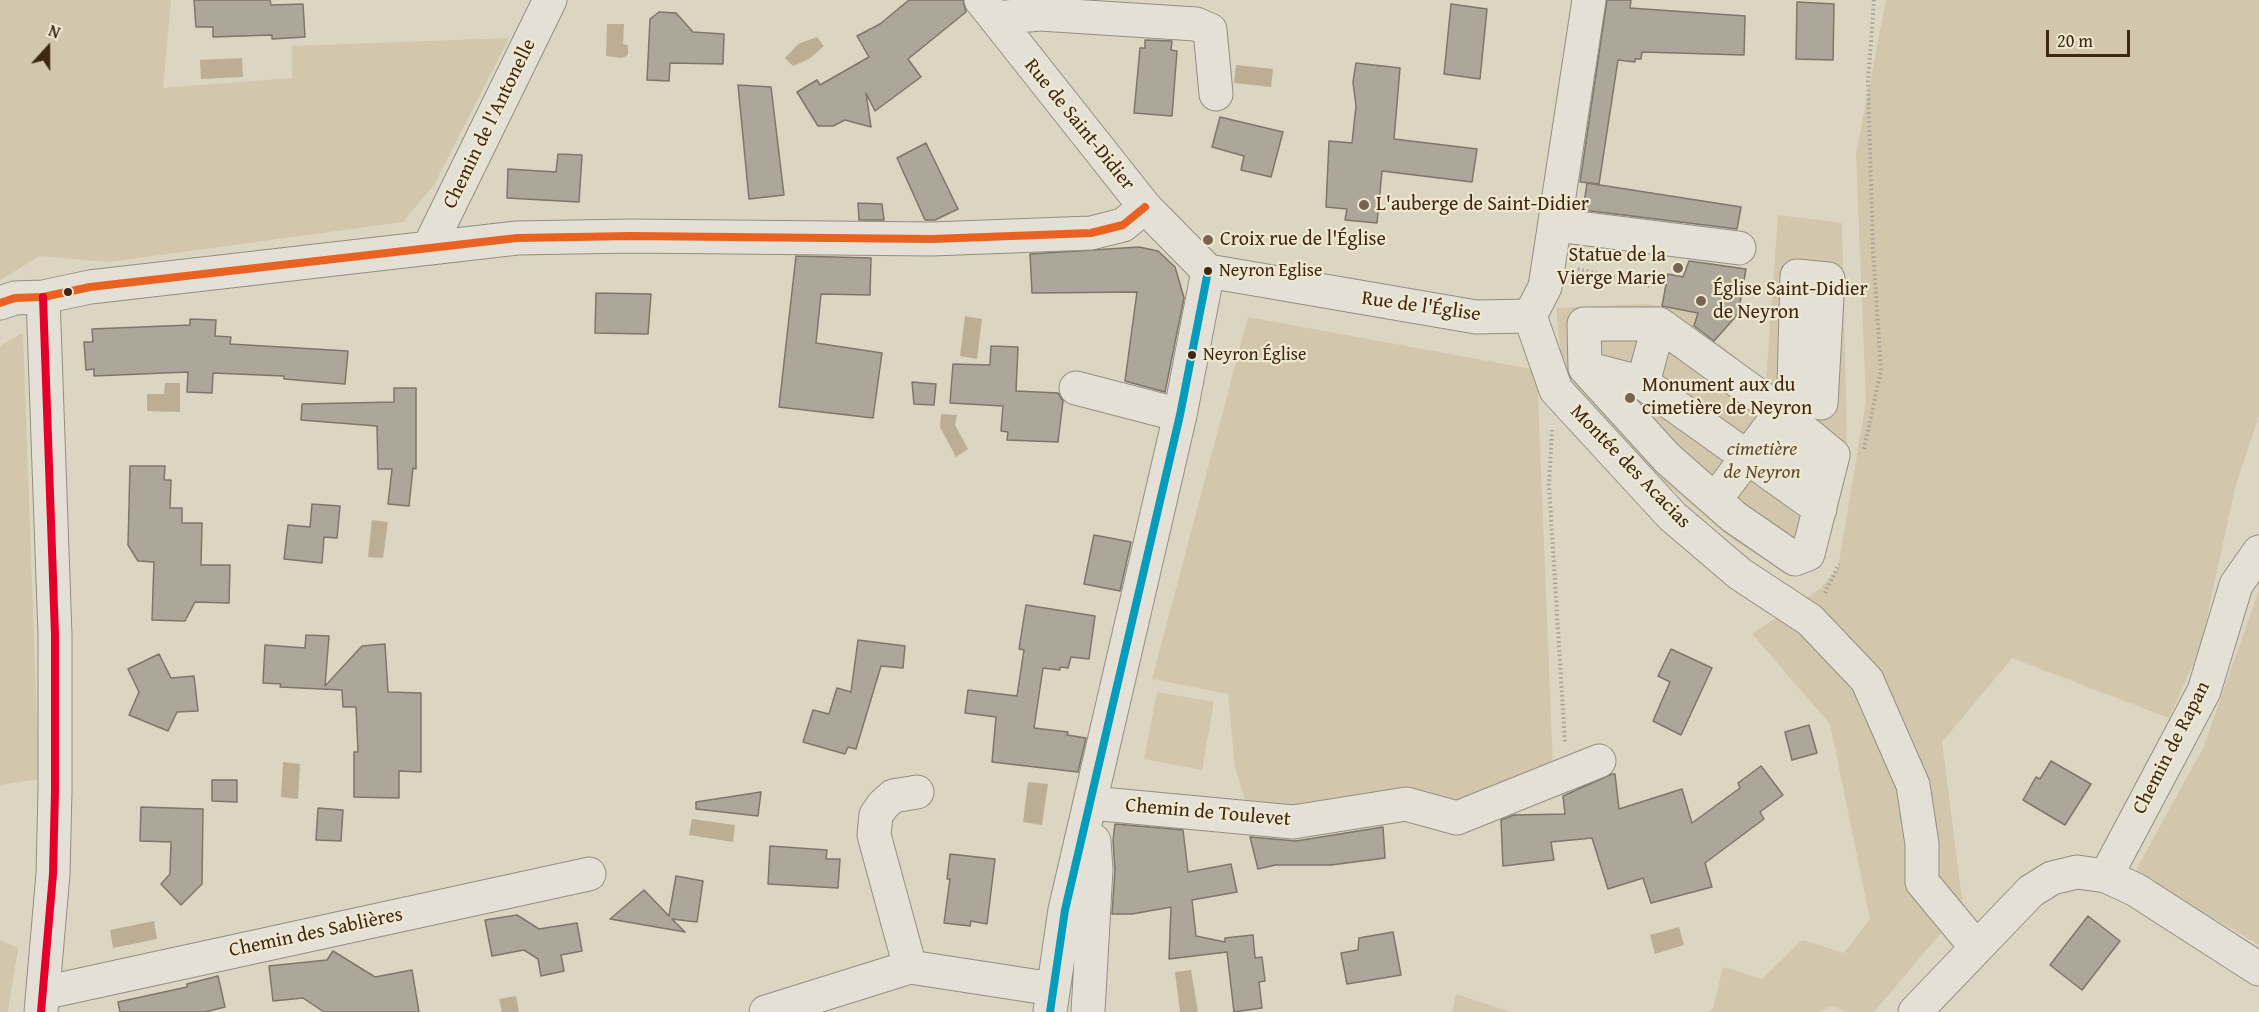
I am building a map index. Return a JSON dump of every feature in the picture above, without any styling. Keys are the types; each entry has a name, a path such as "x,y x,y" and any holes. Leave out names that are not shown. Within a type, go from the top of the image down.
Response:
{"street":[{"name":"Chemin de l'Antonelle","path":"429,247 550,0"},
{"path":"1530,316 1545,287 1589,0"},
{"path":"988,9 1196,24 1210,30 1216,94"},
{"name":"Rue de Saint-Didier","path":"988,9 1145,207 1208,271"},
{"path":"0,303 15,298 43,297 90,286 517,238 713,236 920,239 1091,233 1123,225 1145,207"},
{"path":"1555,225 1739,248"},
{"path":"766,1012 910,967 1052,1000 1065,910 1092,803 1180,415 1208,271"},
{"name":"Rue de l'Église","path":"1208,271 1476,317 1530,316"},
{"name":"Chemin des Sablières","path":"43,297 55,635 55,747 53,874 42,1002 589,874"},
{"name":"Montée des Acacias","path":"1530,316 1556,390 1672,516 1740,574 1810,620 1867,680 1913,785 1922,844 1922,882 1976,947"},
{"path":"1545,359 1585,364 1763,422 1833,455 1823,496 1808,554 1795,559 1734,517 1667,458 1585,364 1584,324 1659,324 1763,422 1823,496"},
{"path":"1643,383 1659,324"},
{"path":"1076,388 1180,415"},
{"path":"1708,494 1763,422"},
{"name":"Chemin de Rapan","path":"2106,876 2204,691 2236,585 2259,552"},
{"name":"Chemin de Toulevet","path":"1092,803 1293,822 1406,804 1458,818 1599,761"},
{"path":"910,967 874,835 876,815 883,805 894,796 917,792"},
{"path":"1088,1012 1096,869 1092,803"},
{"path":"1915,1012 2031,891 2052,878 2077,872 2106,876 2136,891 2259,969"}],"path":[{"path":"1863,452 1881,370 1873,249 1868,82 1874,0"},
{"path":"1576,269 1650,286"},
{"path":"1556,390 1549,485 1567,773"},
{"path":"1810,620 1838,568 1840,556"}],"green space":[{"path":"0,0 171,0 163,88 292,78 292,46 509,38 434,185 403,222 109,262 40,256 0,280"},
{"path":"1886,0 2259,0 2259,416 2235,488 2201,646 2169,718 2012,658 1942,742 1963,907 1874,1012 1847,1012 1832,1006 1820,1012 1708,1012 1713,1009 1723,967 1762,979 1802,940 1844,953 1870,919 1830,724 1752,634 1821,588 1838,568 1866,401 1856,154"},
{"name":"cimetière de Neyron","path":"1778,215 1842,223 1847,446 1821,559 1787,572 1734,541 1624,448 1562,368 1556,308 1646,304 1698,313 1692,337 1717,342 1766,382"},
{"path":"1248,317 1537,370 1553,767 1461,803 1419,789 1308,809 1247,805 1235,768 1228,694 1152,679"},
{"path":"23,333 39,779 0,785 0,346"},
{"path":"2259,590 2259,945 2135,872 2203,748"},
{"path":"1157,692 1214,702 1202,770 1144,759"},
{"path":"0,940 18,948 8,1012 0,1012"},
{"path":"1456,994 1511,1012 1452,1012"}],"shaded area":[{"path":"607,24 624,24 623,44 628,45 628,55 622,58 606,56"},
{"path":"817,37 824,46 809,59 793,66 785,58 798,44"},
{"path":"242,58 243,77 201,79 200,60"},
{"path":"1236,65 1273,69 1271,87 1234,83"},
{"path":"965,316 982,319 977,359 960,356"},
{"path":"165,383 180,383 180,412 147,411 147,394 164,394"},
{"path":"941,414 957,415 955,425 968,449 956,457 940,427"},
{"path":"372,520 388,522 383,558 368,557"},
{"path":"283,762 300,764 298,799 281,797"},
{"path":"1028,782 1048,784 1042,825 1023,822"},
{"path":"692,819 735,825 733,842 689,835"},
{"path":"154,921 157,939 113,948 110,930"},
{"path":"1679,927 1684,945 1655,954 1650,935"},
{"path":"1191,970 1198,1012 1180,1012 1175,972"},
{"path":"516,996 519,1012 502,1012 499,999"}],"building":[{"path":"194,0 270,0 271,5 303,4 305,37 272,39 272,35 213,37 213,27 196,27"},
{"path":"909,0 963,0 966,12 908,59 921,77 875,111 866,93 871,127 845,120 833,126 818,126 797,92 817,80 820,85 869,57 857,36 880,24"},
{"path":"1607,0 1631,0 1630,8 1745,16 1744,55 1642,52 1641,59 1635,59 1635,62 1618,60 1599,184 1580,182"},
{"path":"1797,2 1834,4 1833,60 1796,59"},
{"path":"1451,4 1487,9 1480,79 1444,74"},
{"path":"659,12 676,13 693,32 724,34 723,64 670,63 669,81 647,80 650,19"},
{"path":"1145,40 1172,41 1171,50 1177,51 1172,116 1134,113 1140,48 1145,48"},
{"path":"1356,63 1400,68 1394,139 1477,149 1472,182 1382,171 1377,223 1345,220 1347,209 1326,207 1329,141 1352,143 1356,106 1353,82"},
{"path":"738,85 771,87 784,195 749,199"},
{"path":"1220,117 1283,132 1271,177 1241,170 1244,156 1212,147"},
{"path":"926,143 958,209 935,220 925,220 897,158"},
{"path":"558,154 582,155 579,202 507,198 508,169 556,172"},
{"path":"1587,183 1741,207 1737,229 1583,210"},
{"path":"858,203 882,204 884,220 859,220"},
{"path":"1139,247 1158,251 1175,267 1184,298 1165,392 1125,381 1137,292 1032,293 1030,254"},
{"path":"796,256 871,258 870,295 821,294 816,343 882,353 873,418 779,407"},
{"name":"Église Saint-Didier de Neyron","path":"1689,261 1746,269 1738,314 1714,341 1694,326 1698,313 1662,306 1668,274 1683,277"},
{"path":"596,293 651,294 648,334 595,333"},
{"path":"190,319 216,320 215,336 231,337 230,344 348,351 345,384 284,379 284,376 213,373 212,393 187,392 188,372 94,376 94,369 86,370 84,342 93,342 92,329 190,325"},
{"path":"991,346 1018,347 1016,391 1058,393 1063,401 1058,442 1007,440 1008,432 1001,431 1003,406 950,403 953,364 990,365"},
{"path":"912,382 936,384 934,405 914,404"},
{"path":"394,388 416,388 416,469 413,468 409,506 388,504 392,469 378,469 377,426 301,420 302,404 394,402"},
{"path":"130,466 165,466 164,480 171,480 170,508 182,508 182,523 202,523 201,565 230,565 229,603 195,602 185,621 152,620 154,562 138,561 128,545"},
{"path":"312,504 340,506 337,538 324,537 322,563 284,559 288,525 310,527"},
{"path":"1094,535 1131,542 1120,591 1084,584"},
{"path":"1026,605 1095,616 1089,659 1071,657 1068,668 1060,667 1060,670 1043,668 1034,728 1068,732 1067,735 1086,738 1078,772 992,762 996,717 965,713 968,690 1017,696 1024,650 1019,649"},
{"path":"306,635 329,636 325,686 362,646 385,644 388,692 421,693 421,772 399,771 399,798 354,797 354,752 358,752 356,707 343,707 342,690 280,687 281,684 263,683 265,645 305,648"},
{"path":"858,640 905,646 903,668 881,666 856,749 848,747 845,754 803,742 813,710 829,714 837,688 851,692"},
{"path":"1671,649 1712,668 1681,735 1653,721 1670,682 1658,676"},
{"path":"159,654 171,678 194,676 198,711 177,712 168,731 129,715 139,692 128,669"},
{"path":"1809,725 1817,753 1792,760 1785,732"},
{"path":"2051,761 2091,784 2065,825 2023,800 2036,777 2040,779"},
{"path":"1761,766 1783,795 1760,812 1764,819 1705,863 1712,887 1651,903 1643,878 1608,889 1592,838 1551,842 1554,860 1503,866 1501,820 1514,815 1565,814 1563,796 1612,774 1615,774 1619,809 1682,789 1692,823 1740,788 1738,783"},
{"path":"212,780 237,780 237,802 212,801"},
{"path":"761,792 758,816 696,809 696,802"},
{"path":"141,807 203,809 202,884 181,905 161,884 170,874 171,842 140,841"},
{"path":"318,808 343,810 341,841 316,840"},
{"path":"1115,824 1183,830 1188,872 1231,864 1237,892 1192,900 1196,936 1225,942 1225,938 1253,935 1255,958 1262,957 1265,981 1259,982 1262,1008 1234,1012 1227,952 1169,959 1171,907 1132,914 1112,914"},
{"path":"1383,827 1385,858 1331,865 1275,865 1258,869 1250,837 1296,841"},
{"path":"770,846 827,850 826,859 840,859 838,888 768,884"},
{"path":"950,854 995,859 987,924 971,921 970,926 944,923 950,879 947,879"},
{"path":"676,876 703,881 697,922 672,919 685,932 610,919 644,890 669,916"},
{"path":"517,915 539,929 577,923 582,951 561,955 564,971 541,976 538,959 524,950 492,956 485,920"},
{"path":"2088,916 2120,941 2082,990 2050,965"},
{"path":"1393,932 1401,975 1347,984 1341,953 1358,950 1359,938"},
{"path":"333,951 375,977 412,970 419,1012 324,1012 303,998 273,1001 269,966 327,960"},
{"path":"218,976 225,1007 205,1012 120,1012 118,1002 187,987 187,984"}],"transit line":[{"path":"0,303 15,298 43,297 90,287 517,238 631,236 932,239 1091,233 1123,225 1145,207"},
{"path":"1050,1012 1065,910 1180,415 1208,271"},
{"path":"41,1012 53,874 55,791 55,635 43,297"}],"place":[{"name":"L'auberge de Saint-Didier","path":"1364,205"},
{"name":"Croix rue de l'Église","path":"1208,240"},
{"name":"Statue de la Vierge Marie","path":"1678,268"},
{"name":"Neyron Eglise","path":"1208,271"},
{"name":"Église Saint-Didier de Neyron","path":"1701,301"},
{"name":"Neyron Église","path":"1192,355"},
{"name":"Monument aux du cimetière de Neyron","path":"1630,398"}]}
